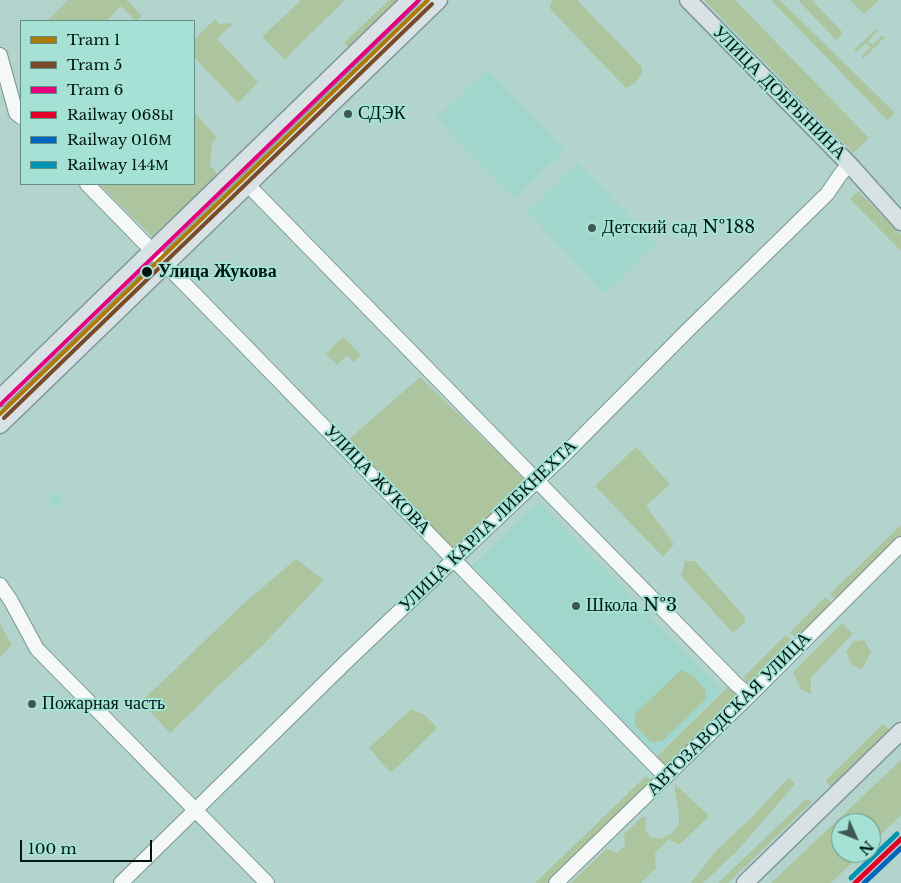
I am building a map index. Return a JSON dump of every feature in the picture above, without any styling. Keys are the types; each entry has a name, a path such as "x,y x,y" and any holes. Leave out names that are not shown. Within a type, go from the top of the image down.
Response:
{"main road":[{"path":"0,398 410,0"},
{"path":"0,425 439,0"},
{"name":"УЛИЦА ДОБРЫНИНА","path":"688,0 897,213"},
{"path":"745,883 899,733"}],"street":[{"path":"0,55 16,113 20,117"},
{"name":"УЛИЦА КАРЛА ЛИБКНЕХТА","path":"121,883 357,651 455,560 816,206 849,164"},
{"name":"УЛИЦА ЖУКОВА","path":"88,185 666,777"},
{"path":"248,185 730,677 750,695"},
{"name":"АВТОЗАВОДСКАЯ УЛИЦА","path":"556,883 750,695 901,544"},
{"path":"0,585 11,601 37,649 267,883"}],"shaded area":[{"path":"68,0 127,0 142,16 135,20 121,6 107,20 48,20"},
{"path":"301,0 345,0 285,59 262,37"},
{"path":"389,0 406,0 352,51 344,43"},
{"path":"554,0 577,0 641,66 642,73 635,83 626,88 551,10 550,4"},
{"path":"704,0 735,0 869,138 853,153"},
{"path":"771,0 780,0 895,113 887,120"},
{"path":"798,0 812,0 843,33 836,40"},
{"path":"850,0 879,0 864,14"},
{"path":"215,19 219,24 234,23 217,39 258,82 238,103 195,58 195,39"},
{"path":"876,29 878,31 868,41 873,45 882,35 885,37 863,59 861,57 870,47 866,43 856,52 854,50"},
{"path":"487,69 565,150 514,199 436,118"},
{"path":"195,113 217,138 212,143 210,165 219,176 154,238 100,185 195,185"},
{"name":"Детский сад №188","path":"577,163 657,244 606,294 527,212"},
{"path":"858,191 901,235 901,251 850,199"},
{"path":"343,337 361,355 354,362 347,355 337,365 326,354"},
{"path":"420,377 526,480 454,550 348,440"},
{"path":"636,447 670,484 646,506 674,544 663,557 595,486"},
{"path":"56,492 64,501 57,508 48,499"},
{"name":"Школа №3","path":"539,502 722,690 656,755 473,565"},
{"path":"901,525 901,540 839,602 830,594"},
{"path":"296,559 324,580 264,644 170,733 141,702 242,605"},
{"path":"685,561 695,561 745,617 745,622 733,633 681,576"},
{"path":"825,597 835,606 799,641 790,632"},
{"path":"842,623 853,634 811,677 811,694 801,690 793,672"},
{"path":"0,624 12,645 0,657"},
{"path":"786,635 796,645 754,686 747,683 744,677"},
{"path":"864,640 871,652 862,670 852,665 846,652 853,642"},
{"path":"681,670 693,675 706,691 705,700 662,741 651,742 635,725 635,714"},
{"path":"728,687 740,698 667,769 655,758"},
{"path":"411,709 425,715 437,728 392,772 388,770 369,748"},
{"path":"883,724 890,730 831,789 826,780"},
{"path":"901,760 901,815 881,834 881,813 845,813"},
{"path":"646,776 653,782 548,883 535,883"},
{"path":"789,777 795,784 737,851 703,883 691,883 715,852 754,815"},
{"path":"675,784 709,816 679,845 669,839 655,853 656,868 641,883 571,883 606,849 617,853 625,845 624,834 642,817 646,817 645,829 651,837 660,839 673,833 679,824"},
{"path":"806,799 812,802 728,883 718,883"},
{"path":"831,826 831,863 852,863 831,883 771,883"}],"tram line":[{"name":"6","path":"0,405 419,0"},
{"name":"1","path":"0,414 428,0"},
{"name":"5","path":"4,418 432,4"}],"rail line":[{"name":"144М","path":"851,878 897,834"},
{"name":"068Ы","path":"855,883 901,839"},
{"name":"016М","path":"864,883 901,848"}],"place":[{"name":"СДЭК","path":"348,114"},
{"name":"Детский сад №188","path":"592,228"},
{"name":"Улица Жукова","path":"147,272"},
{"name":"Школа №3","path":"576,606"},
{"name":"Пожарная часть","path":"32,704"}]}
